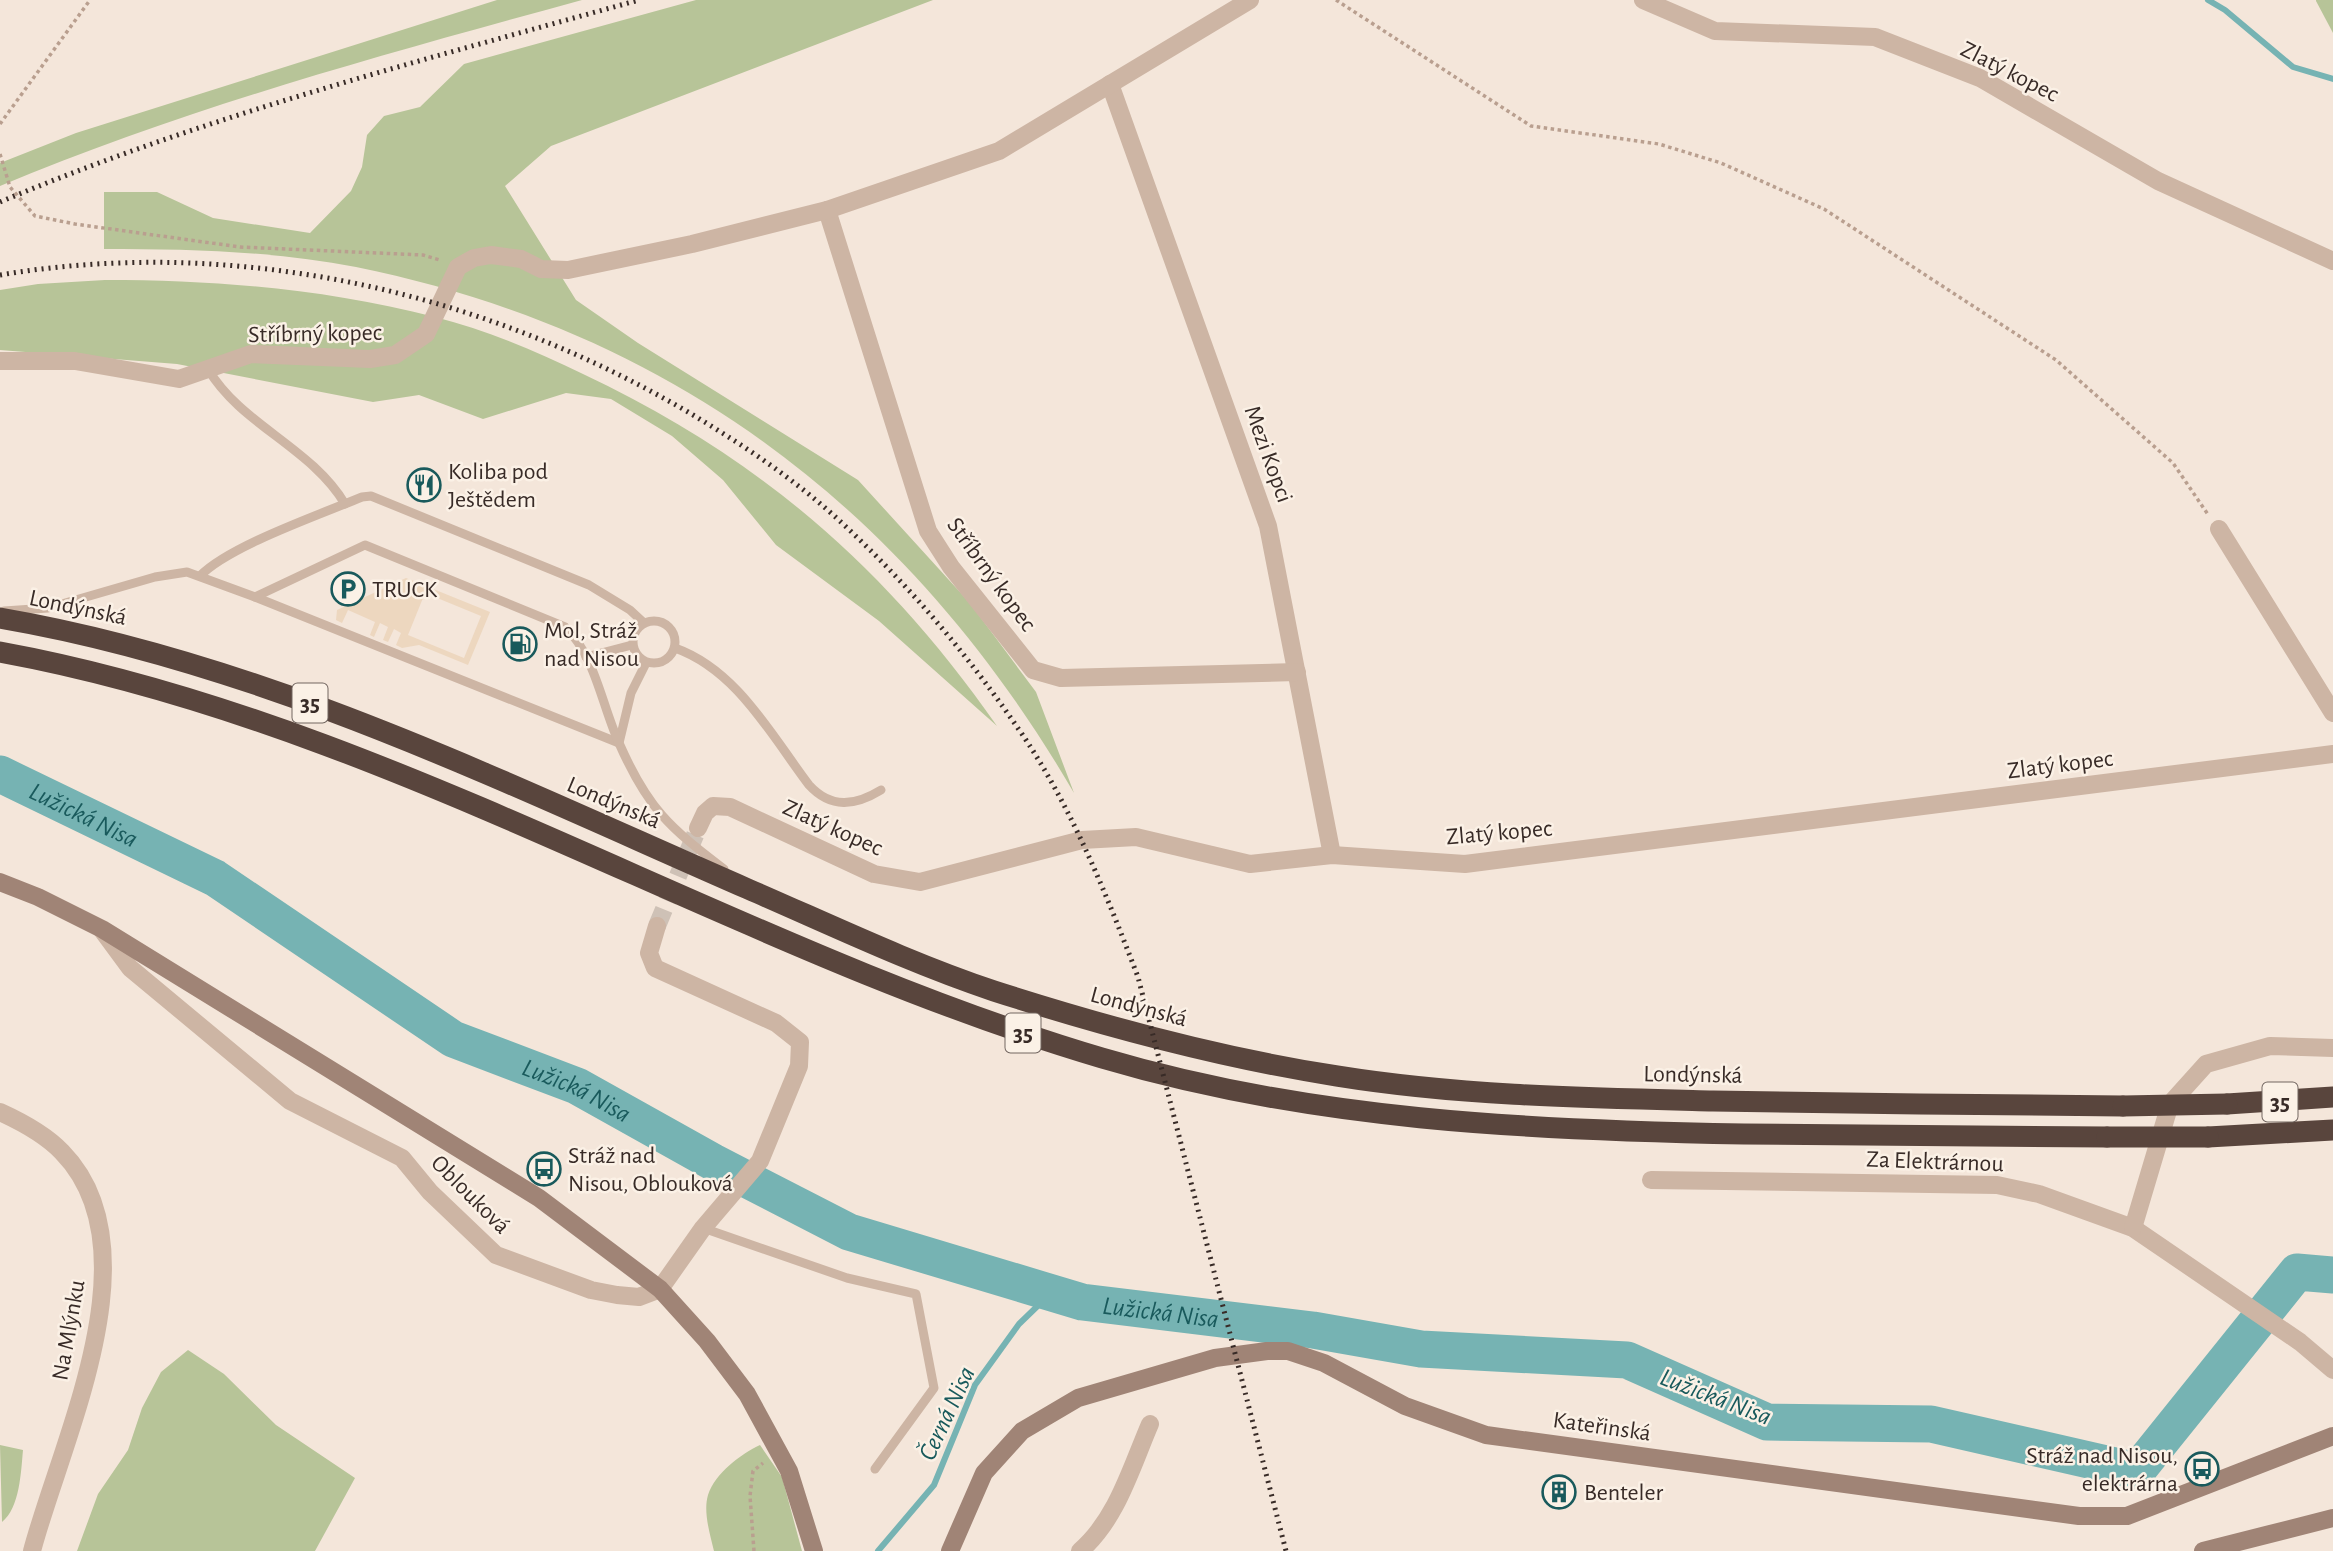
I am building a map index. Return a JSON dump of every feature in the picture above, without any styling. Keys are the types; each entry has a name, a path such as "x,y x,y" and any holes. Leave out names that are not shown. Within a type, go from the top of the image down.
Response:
{"highway":[{"name":"Londýnská","path":"0,618 138,647 286,694 427,749 869,943 987,988 1123,1031 1340,1077 1511,1094 1600,1099 2123,1106 2227,1104 2333,1097"},
{"name":"35","path":"0,652 175,693 297,734 916,996 1133,1066 1283,1100 1461,1124 1577,1131 2208,1137 2333,1130"}],"street":[{"name":"Stříbrný kopec","path":"0,360 75,361 179,379 251,354 370,359 395,355 426,334 458,267 474,258 491,255 521,259 541,270 568,270 692,244 827,210 999,151 1250,0"},
{"name":"Zlatý kopec","path":"1643,0 1715,31 1875,37 1980,78 2158,181 2333,261"},
{"name":"Mezi Kopci","path":"1110,84 1268,526 1332,855"},
{"name":"Stříbrný kopec","path":"827,210 928,531 951,568 1033,670 1061,678 1297,672"},
{"path":"2218,529 2333,713"},
{"name":"Zlatý kopec","path":"698,828 705,813 713,806 730,807 874,874 920,882 1082,840 1136,837 1250,864 1332,855 1465,864 2333,754"},
{"path":"0,882 38,897 102,929 539,1198 660,1289 707,1341 747,1394 789,1471 814,1551"},
{"path":"657,926 649,953 655,968 776,1023 800,1042 799,1066 760,1161 703,1228 660,1289"},
{"name":"Oblouková","path":"102,929 130,968 290,1101 402,1158 430,1192 496,1255 591,1290 639,1297 660,1289"},
{"path":"2133,1228 2170,1104 2206,1064 2270,1046 2333,1048"},
{"name":"Na Mlýnku","path":"0,1112 47,1140 62,1152 77,1172 88,1190 98,1219 104,1280 96,1336 81,1396 46,1495 32,1551"},
{"name":"Za Elektrárnou","path":"1651,1180 1997,1185 2039,1195 2133,1228 2180,1263 2300,1342 2333,1370"},
{"name":"Kateřinská","path":"950,1551 984,1472 1022,1431 1078,1398 1214,1358 1267,1351 1288,1351 1324,1363 1405,1406 1486,1435 2079,1516 2127,1516 2333,1436"},
{"path":"1080,1551 1098,1536 1114,1508 1150,1424"},
{"path":"2203,1551 2333,1518"}],"lane":[{"path":"208,369 221,391 318,468 345,504"},
{"path":"200,576 210,565 239,550 345,504 371,496 589,585 630,610 644,623"},
{"path":"255,597 365,545 565,626 586,657 619,743 646,799 672,829 751,890"},
{"path":"0,611 48,608 155,577 187,572 619,743"},
{"path":"656,621 669,627 674,633 675,648 667,660 646,663 639,658 632,645 636,631 644,623 656,621"},
{"path":"586,657 632,645"},
{"path":"675,648 705,661 730,682 809,785 822,797 835,802 855,803 881,790"},
{"path":"619,743 631,694 646,663"},
{"path":"703,1228 847,1278 916,1294 934,1388 874,1469"}],"path":[{"path":"0,124 90,0"},
{"path":"1336,0 1531,126 1659,144 1721,163 1824,209 2056,360 2173,463 2218,529"},
{"path":"0,155 10,187 35,216 240,247 432,256"},
{"path":"754,1551 750,1496 752,1471 778,1450"}],"green space":[{"path":"497,0 582,0 361,62 215,107 143,131 0,186 0,163 76,133"},
{"path":"696,0 933,0 551,146 505,186 576,300 638,343 858,480 969,602 1036,692 1074,793 1009,693 938,602 860,521 774,449 681,388 580,337 472,297 356,267 293,257 230,252 104,249 104,192 157,192 213,218 310,233 351,191 362,167 367,135 384,116 420,107 464,64"},
{"path":"2333,0 2333,33 2316,1"},
{"path":"105,280 230,284 312,293 394,307 492,335 583,374 707,442 762,480 814,522 863,566 910,615 997,726 879,621 776,545 723,480 672,436 611,399 566,393 483,419 419,395 373,402 177,364 0,350 0,290 38,284"},
{"path":"188,1350 224,1374 276,1425 355,1478 315,1551 77,1551 98,1494 128,1450 142,1408 161,1372"},
{"path":"0,1445 23,1450 16,1499 13,1508 2,1522"},
{"path":"760,1445 782,1477 802,1551 714,1551 706,1509 711,1487 730,1465"}],"shaded area":[{"path":"406,578 490,612 468,665 419,645 402,648 396,645 401,633 394,629 388,642 383,640 388,627 380,623 374,637 370,635 375,622 348,610 342,623 336,620 337,610","holes":["425,593 481,616 464,658 408,635"]}],"waterway":[{"path":"2208,0 2225,10 2293,67 2333,79"},
{"name":"Lužická Nisa","path":"0,774 215,878 453,1039 577,1086 713,1162 849,1232 1082,1302 1313,1330 1421,1349 1627,1360 1767,1422 1931,1424 2137,1471 2297,1272 2333,1275"},
{"name":"Černá Nisa","path":"878,1551 934,1485 975,1385 1019,1324 1051,1293"}],"tunnel":[{"path":"657,926 698,828"}],"railway":[{"path":"0,202 157,142 236,116 396,67 639,0"},
{"path":"0,275 89,264 179,263 268,269 356,283 443,305 527,334 609,370 688,412 787,477 868,548 940,626 1006,711 1059,796 1102,886 1138,977 1286,1551"}],"place":[{"name":"Koliba pod Ještědem","path":"424,485"},
{"name":"TRUCK","path":"348,589"},
{"name":"Mol, Stráž nad Nisou","path":"520,644"},
{"name":"Stráž nad Nisou, Oblouková","path":"544,1169"},
{"name":"Stráž nad Nisou, elektrárna","path":"2202,1469"},
{"name":"Benteler","path":"1559,1492"}]}
